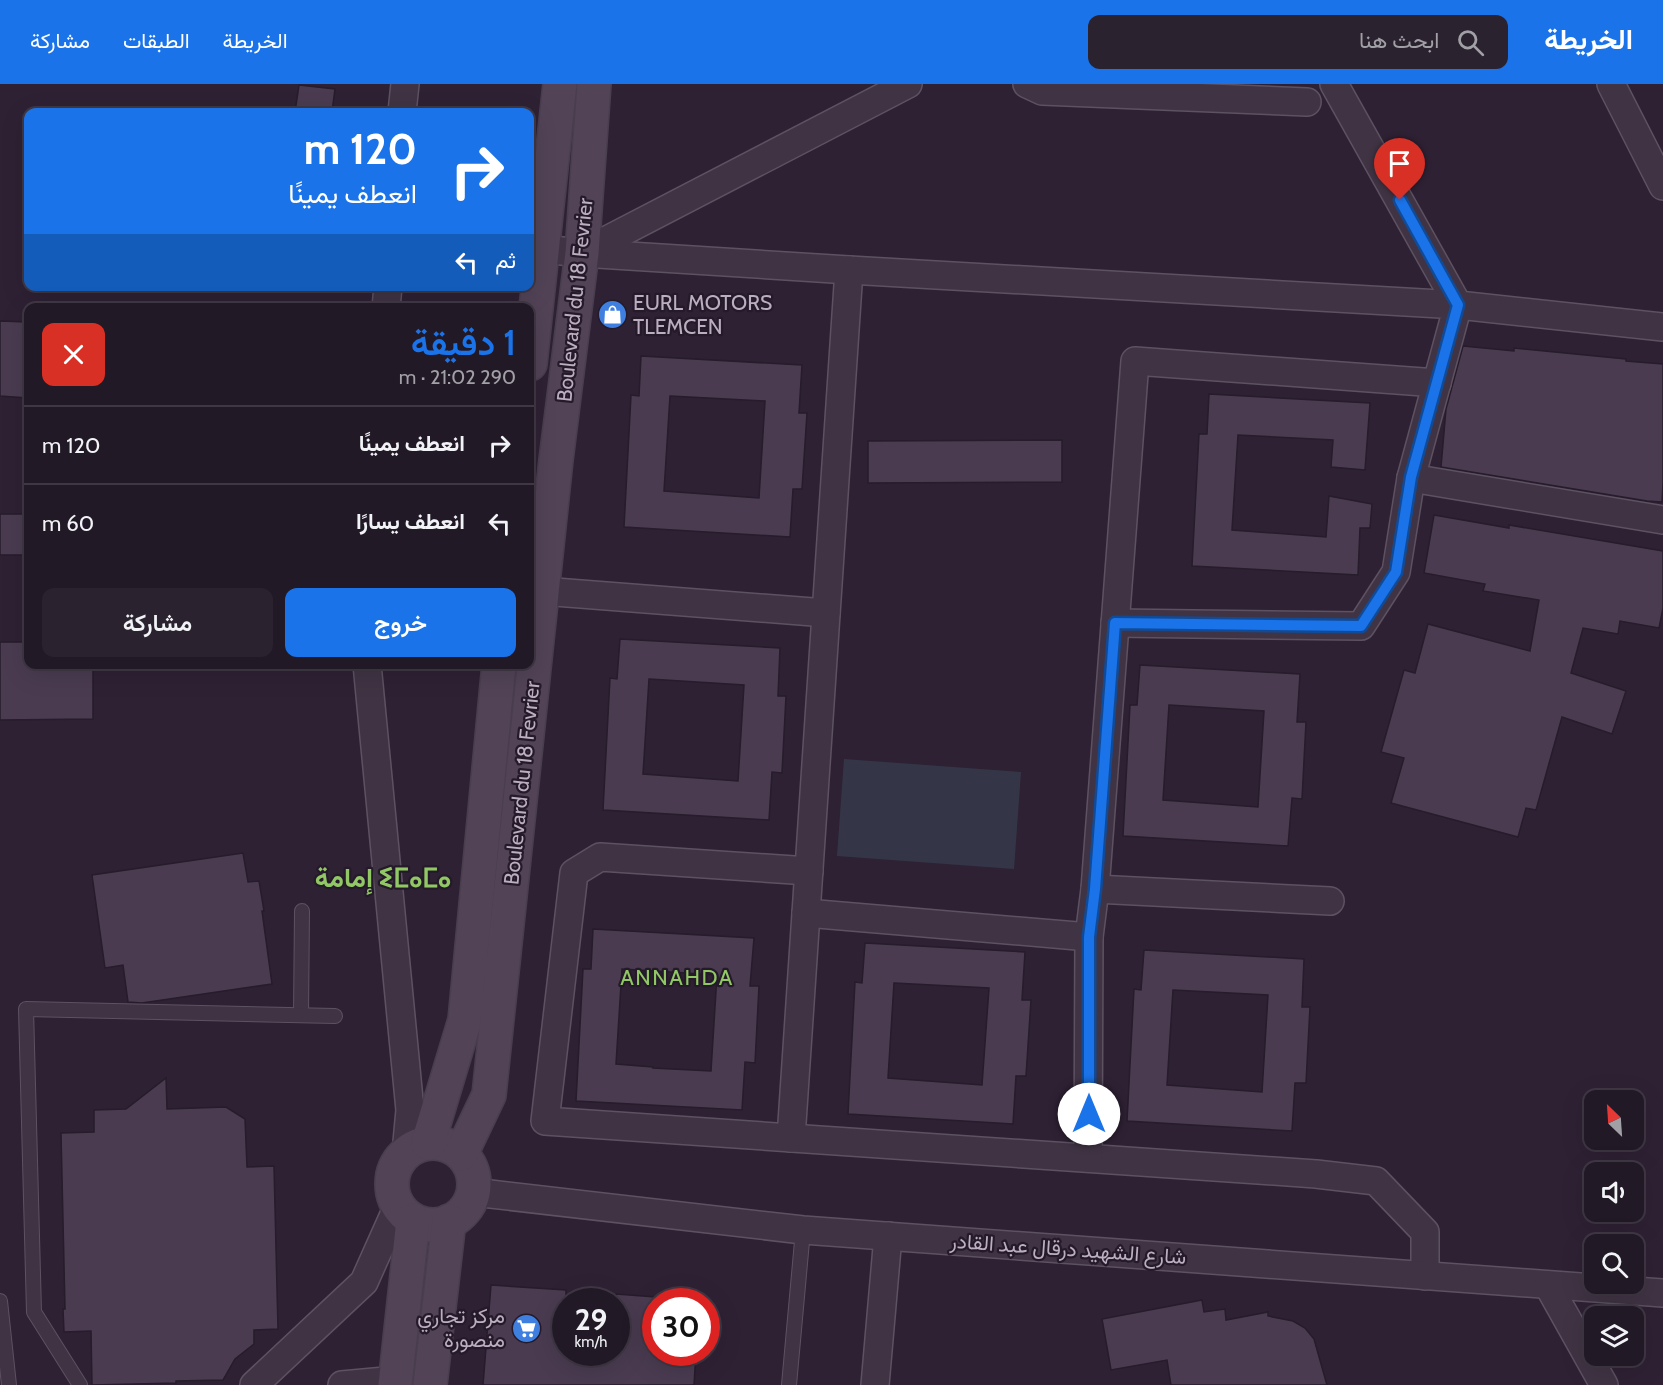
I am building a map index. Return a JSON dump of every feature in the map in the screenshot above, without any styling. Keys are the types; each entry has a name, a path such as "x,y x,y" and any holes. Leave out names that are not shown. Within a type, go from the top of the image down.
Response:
{"main road":[{"name":"Boulevard du 18 Fevrier","path":"534,326 560,84"},
{"name":"Boulevard du 18 Fevrier","path":"534,667 556,460 582,253 594,84"},
{"name":"Boulevard du 18 Fevrier","path":"417,1148 465,1020 499,669"},
{"name":"Boulevard du 18 Fevrier","path":"461,1154 489,1095 534,669"},
{"path":"440,1143 461,1154 470,1165 474,1178 469,1204 460,1215 437,1225 425,1224 406,1213 393,1196 391,1184 398,1161 417,1148 440,1143"},
{"path":"395,1382 406,1213"},
{"path":"430,1385 449,1221"}],"street":[{"path":"402,108 405,84"},
{"path":"582,253 908,84"},
{"path":"1027,84 1042,91 1307,102"},
{"path":"1115,623 1361,626 1396,572 1411,477 1458,305 1334,84"},
{"path":"1611,84 1663,186"},
{"path":"542,249 849,270 1458,305 1663,327"},
{"path":"791,1138 849,270"},
{"path":"1088,1158 1089,937 1095,889 1135,361 1437,383"},
{"path":"1411,477 1663,520"},
{"path":"542,591 826,613"},
{"path":"367,669 410,1110 417,1148"},
{"path":"809,871 600,857 574,873 544,1121 1316,1174 1376,1181 1425,1232 1425,1276"},
{"path":"1095,889 1330,901"},
{"path":"806,913 1089,937"},
{"name":"شارع الشهيد درقال عبد القادر","path":"473,1192 803,1230 1663,1293"},
{"path":"254,1385 364,1282 406,1213"},
{"path":"874,1385 888,1236"},
{"path":"1548,1285 1604,1385"},
{"path":"342,1385 395,1382"}],"lane":[{"path":"301,1015 302,911"},
{"path":"80,1385 34,1312 26,1009 335,1016"},
{"path":"789,1385 803,1230"},
{"path":"0,1301 9,1385"}],"shaded area":[{"path":"844,759 1021,772 1014,869 837,856"}],"building":[{"path":"299,85 335,89 333,108 296,108"},
{"path":"0,321 24,322 24,398 0,396"},
{"path":"1463,346 1514,351 1514,348 1663,364 1662,502 1441,467 1446,409"},
{"path":"641,356 802,365 799,413 807,413 802,489 793,489 790,537 624,527 631,395 639,396","holes":["670,396 765,401 759,498 664,491"]},
{"path":"1209,394 1370,403 1365,470 1331,467 1333,440 1238,435 1232,530 1326,537 1329,496 1372,504 1370,528 1360,528 1358,575 1192,566 1199,434 1207,434"},
{"path":"1062,440 1062,482 868,483 868,441"},
{"path":"0,514 24,514 24,555 0,555"},
{"path":"1434,515 1663,551 1663,608 1659,628 1620,621 1618,634 1583,628 1571,673 1626,691 1612,734 1562,717 1536,810 1526,808 1518,837 1391,803 1404,758 1381,752 1404,670 1415,673 1428,624 1530,651 1539,600 1483,591 1485,584 1424,573"},
{"path":"620,639 780,648 778,696 786,696 782,773 772,772 769,820 603,810 610,678 617,679","holes":["649,679 744,685 738,781 643,774"]},
{"path":"0,642 24,642 24,669 93,669 93,719 0,720"},
{"path":"1140,665 1300,674 1297,722 1306,722 1302,799 1292,798 1288,846 1123,836 1130,705 1137,705","holes":["1169,705 1264,711 1258,807 1163,800"]},
{"path":"243,853 248,882 259,881 272,984 142,1003 128,1002 123,965 105,968 92,875"},
{"path":"593,929 754,938 750,986 759,986 755,1063 745,1062 742,1110 576,1101 583,969 591,969","holes":["622,969 717,975 711,1071 616,1064"]},
{"path":"865,943 1025,952 1022,1000 1031,1000 1026,1076 1016,1076 1013,1124 848,1114 855,982 862,983","holes":["894,983 989,988 982,1085 888,1078"]},
{"path":"1144,950 1304,959 1302,1007 1310,1007 1306,1083 1295,1083 1292,1131 1127,1121 1134,989 1141,990","holes":["1173,990 1268,995 1262,1092 1167,1085"]},
{"path":"166,1078 167,1109 226,1107 245,1119 247,1167 274,1166 278,1329 254,1330 254,1344 235,1359 223,1380 92,1385 91,1331 64,1332 61,1133 94,1132 94,1110 126,1109"},
{"name":"مركز تجاري منصورة","path":"491,1285 552,1289 552,1366 630,1366 630,1295 642,1296 642,1366 695,1366 694,1385 483,1385"},
{"path":"1202,1300 1204,1312 1225,1309 1226,1320 1268,1312 1268,1316 1293,1321 1305,1328 1314,1339 1327,1385 1171,1385 1167,1360 1111,1370 1102,1319"}],"place":[{"name":"EURL MOTORS TLEMCEN","path":"612,315"},
{"name":"مركز تجاري منصورة","path":"526,1328"}],"district":[{"name":"إمامة ⵉⵎⴰⵎⴰ","path":"383,878"},
{"name":"ANNAHDA","path":"677,977"}],"route":[{"path":"1089,1114 1089,937 1095,889 1115,623 1361,626 1396,572 1411,477 1458,305 1400,200"}]}
